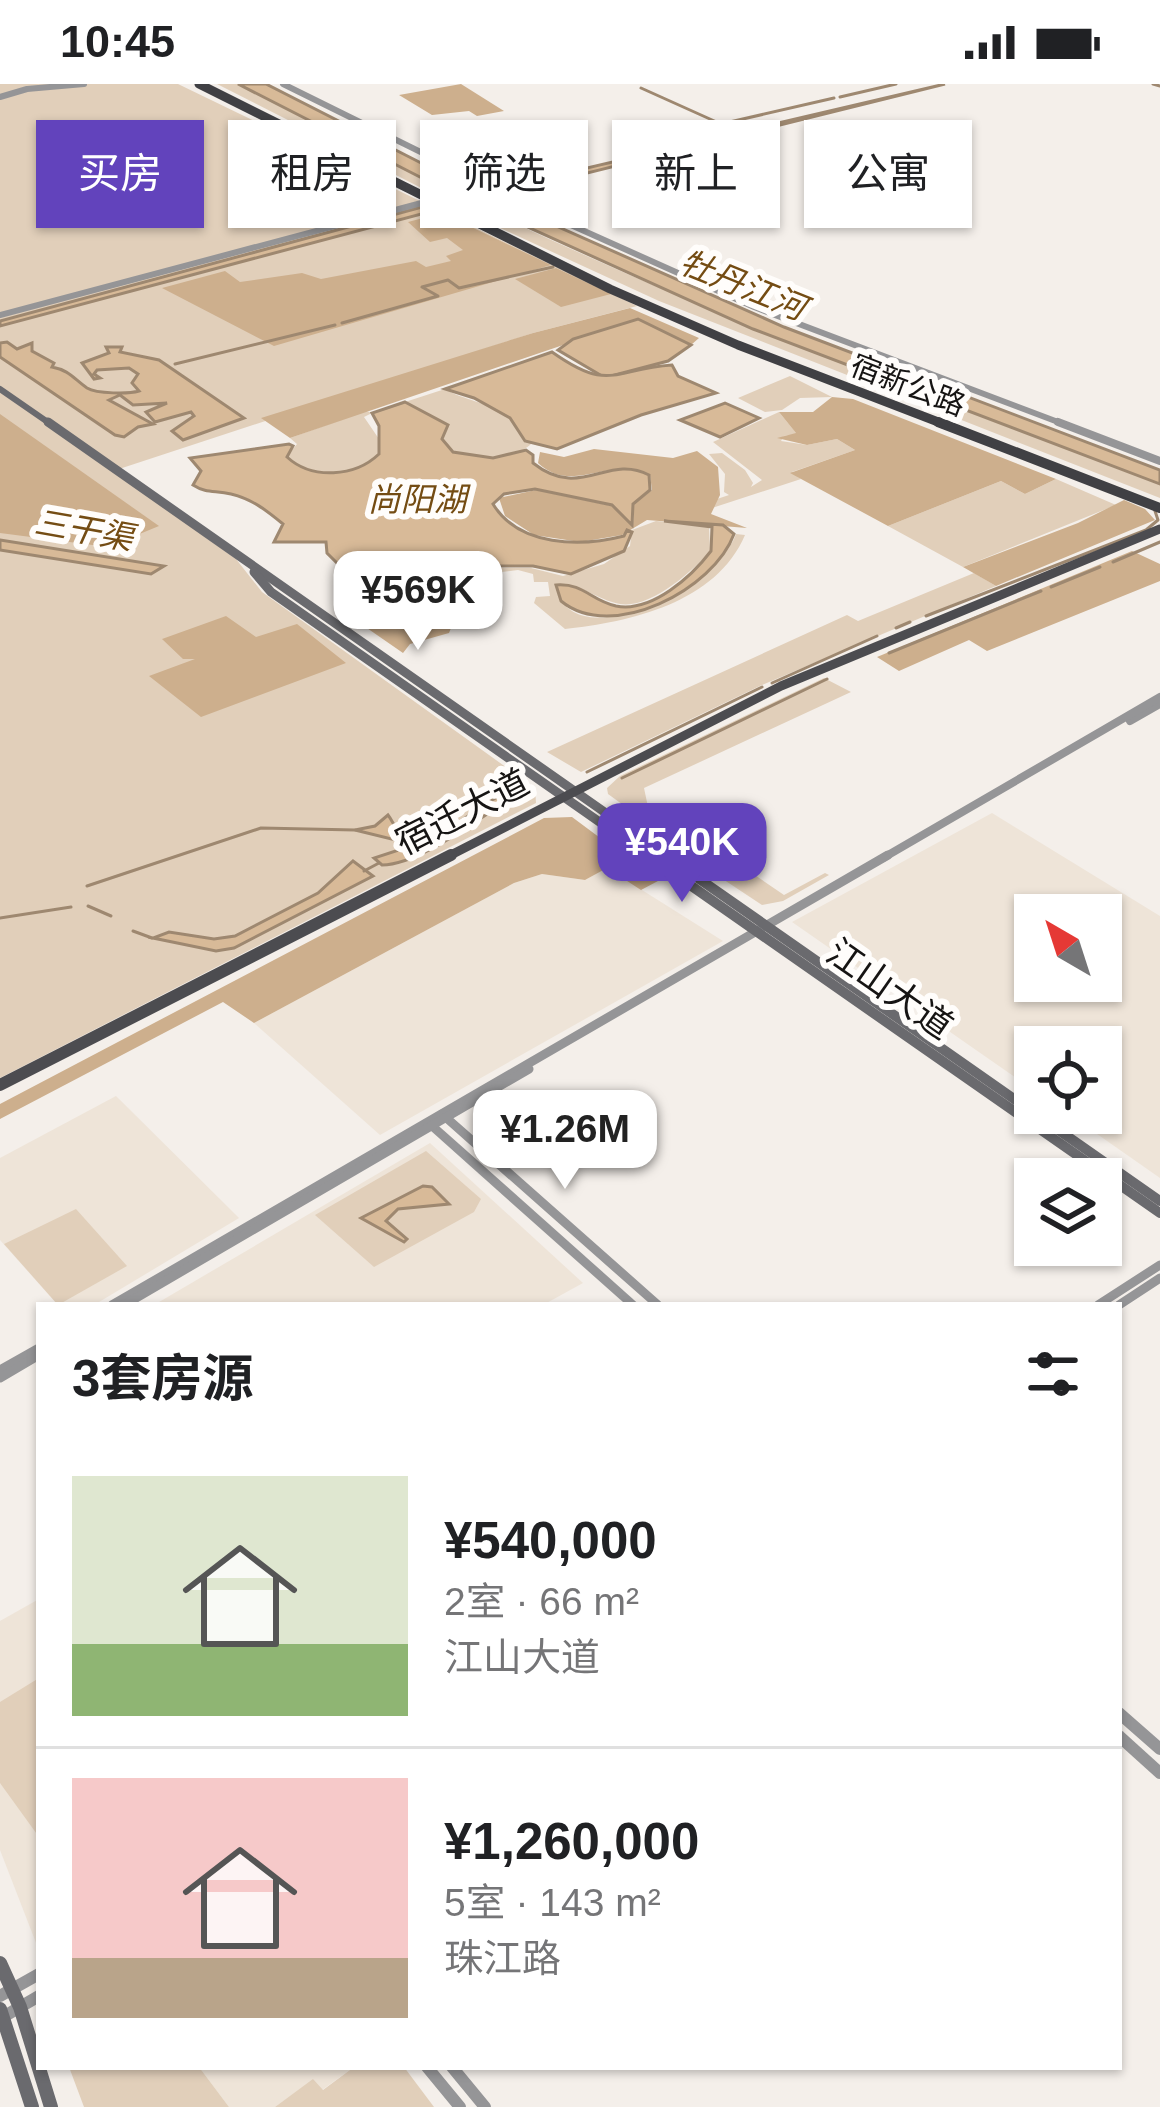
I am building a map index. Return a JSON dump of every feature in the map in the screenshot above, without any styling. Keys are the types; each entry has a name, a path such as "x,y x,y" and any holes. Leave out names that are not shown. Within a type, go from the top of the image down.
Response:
{"highway":[{"name":"宿新公路","path":"200,84 420,195"},
{"name":"宿新公路","path":"210,84 420,194"},
{"name":"宿新公路","path":"491,228 728,334 1158,506"}],"main road":[{"name":"江山大道","path":"0,388 239,557 271,592 1160,1201"},
{"name":"宿迁大道","path":"569,794 822,675 1159,533"},
{"name":"宿迁大道","path":"0,1088 781,686 1159,533"},
{"name":"江山大道","path":"763,927 1160,1213"},
{"path":"0,1963 5,1993 20,2007 36,2059"},
{"path":"1,2013 32,2107"},
{"path":"40,2070 51,2107"}],"street":[{"path":"0,97 27,88 84,84"},
{"path":"284,84 505,194 754,307 1160,461"},
{"path":"0,315 420,210"},
{"path":"129,1302 763,927 1160,700"},
{"path":"443,1115 655,1302"},
{"path":"117,1302 429,1124"},
{"path":"429,1124 630,1302"},
{"path":"1103,1302 1160,1265"},
{"path":"1122,1303 1160,1278"},
{"path":"0,1374 36,1354"},
{"path":"1122,1716 1160,1749"},
{"path":"1122,1739 1160,1773"},
{"path":"5,1993 36,1976"},
{"path":"1,2013 36,1998"},
{"path":"430,2070 460,2107"},
{"path":"454,2070 484,2107"}],"shaded area":[{"path":"0,84 178,84 252,120 228,120 228,228 396,228 396,189 420,201 420,228 476,228 637,306 533,333 113,471 236,559 262,592 535,788 536,803 0,1078"},
{"path":"217,84 238,84 309,120 288,120"},
{"path":"461,84 504,111 432,115 399,95"},
{"path":"396,164 420,176 420,187 396,175"},
{"path":"420,219 420,228 473,228 551,265 274,346 162,288 225,271 240,282 302,273 321,279 416,261 426,267 451,261 446,256 463,250 447,238 430,242 408,222"},
{"path":"500,228 526,228 700,305 1160,484 1160,498 659,301"},
{"path":"556,268 611,294 561,307 515,279"},
{"path":"630,308 699,338 691,345 572,342 290,438 261,418 533,333"},
{"path":"790,376 832,397 800,398 782,410 765,412 738,398"},
{"path":"445,389 500,411 532,443 516,453 495,457 453,452 442,438 447,426 405,402"},
{"path":"832,397 853,399 1056,479 1025,494 1001,481 888,526 790,473 855,450 837,439 807,445 777,438 796,433 779,412 813,412"},
{"path":"366,411 372,413 364,417 379,439 379,454 369,462 333,473 309,469 287,456 297,444 290,438"},
{"path":"779,412 797,434 781,441 807,445 837,439 855,450 792,472 801,479 712,508 717,499 729,495 724,492 725,474 709,454 722,453 745,470 751,487 762,480 713,442"},
{"path":"0,414 159,526 108,547 0,533"},
{"path":"594,449 673,458 697,451 718,467 720,495 711,514 747,528 647,520 622,535 580,542 534,535 505,516 499,498 536,490 612,506 633,525 634,504 652,490 650,475 621,469 565,476 538,463 540,452 564,457"},
{"path":"1056,479 1116,505 963,567 888,526 1001,481 1025,494"},
{"path":"1124,500 1145,509 1155,520 996,586 963,567 1078,523"},
{"path":"656,521 709,526 710,551 682,578 644,601 620,604 556,584 566,606 586,616 613,617 674,594 723,555 736,534 745,535 732,558 692,593 643,614 565,629 534,603 536,597 550,596 548,582 534,582 533,574 518,570 485,574 473,560 451,557 474,557 490,568 531,568 563,576 604,564 630,546 632,530"},
{"path":"1132,551 1160,564 1160,581 987,651 969,640 899,671 877,657"},
{"path":"449,557 384,572 394,563"},
{"path":"974,573 996,586 762,685 581,772 547,752 847,615 858,621"},
{"path":"386,579 407,596 386,619 413,625 432,599 446,599 437,612 451,628 449,633 410,644 403,653 338,608 396,597 393,589 380,589"},
{"path":"226,616 256,637 297,624 346,663 201,717 149,676 195,659 183,659 162,639"},
{"path":"824,678 851,692 644,788 648,807 703,845 688,852 608,794 607,788 620,776"},
{"path":"992,813 1160,916 1160,1178 1097,1134 1122,1134 1122,1026 1014,1026 1014,1076 792,922"},
{"path":"572,817 658,881 641,890 607,868 585,880 542,874 514,883 254,1023 223,1002 0,1119 0,1104 544,818"},
{"path":"706,847 718,850 784,895 829,875 783,901 762,905 688,856"},
{"path":"607,868 723,941 380,1135 254,1023 514,883 542,874 585,880"},
{"path":"116,1096 239,1218 99,1302 55,1302 0,1240 0,1158"},
{"path":"430,1143 583,1283 548,1302 159,1302"},
{"path":"426,1151 481,1199 474,1212 374,1267 315,1215"},
{"path":"76,1209 127,1266 55,1302 4,1244"},
{"path":"36,1601 36,1943 0,1850 0,1621"},
{"path":"36,1680 36,1833 0,1783 0,1702"},
{"path":"70,2070 201,2070 229,2107 84,2107"},
{"path":"201,2070 350,2070 322,2090 313,2080 275,2107 229,2107"},
{"path":"350,2070 406,2070 434,2107 275,2107 313,2079 323,2090"}],"water":[{"path":"238,84 266,84 337,120 308,120"},
{"path":"945,84 780,125 780,123"},
{"path":"396,150 420,162 420,177 396,165"},
{"path":"612,162 612,167 588,173 588,168"},
{"path":"420,208 420,214 396,221 396,214"},
{"path":"344,228 368,228 0,326 0,321"},
{"path":"530,228 561,228 784,327 1160,470 1160,484 753,329"},
{"path":"638,319 691,345 668,361 611,376 602,376 558,350 573,339"},
{"path":"0,343 17,349 32,343 32,351 54,363 52,367 92,390 139,391 132,383 138,374 129,368 97,370 94,374 100,378 94,379 82,363 109,353 106,347 122,347 120,352 159,360 244,418 183,440 172,431 194,416 191,412 155,422 146,412 167,403 133,405 120,395 109,400 153,424 124,437 115,435 0,357"},
{"path":"552,352 600,375 672,365 678,376 716,393 641,415 557,449 525,441 510,418 445,389"},
{"name":"尚阳湖","path":"405,402 448,425 442,439 453,452 493,458 526,450 533,455 533,463 565,478 620,469 649,475 650,490 633,504 632,525 612,505 535,489 504,494 493,504 518,529 552,540 607,540 624,536 627,530 632,532 624,551 571,574 533,566 491,566 467,555 438,555 393,563 362,588 327,553 326,542 274,542 283,524 265,510 239,496 193,485 201,471 190,458 289,444 293,446 287,457 309,469 333,473 358,467 379,454 379,426 372,413"},
{"path":"725,403 759,418 720,437 680,420"},
{"path":"664,521 723,525 734,534 706,574 659,604 607,616 582,612 561,601 556,585 630,607 657,598 682,581 711,551 712,527"},
{"path":"0,540 164,566 151,574 0,550"},
{"path":"501,795 513,797 431,849 397,863 382,865 374,858 405,848 400,841 355,830 375,826 388,815 409,838 435,835"},
{"path":"353,861 373,876 234,948 216,951 153,938 169,932 214,939 235,936 318,893"},
{"path":"423,1186 432,1187 449,1204 398,1209 386,1221 407,1239 404,1242 361,1218"}],"waterway":[{"path":"840,97 896,84"},
{"path":"1153,84 1160,86"},
{"path":"641,88 721,124 834,98"},
{"path":"342,323 438,296 422,287 448,280 459,288 553,267"},
{"path":"175,364 335,325"},
{"path":"926,616 1146,530 1158,520 1155,511"},
{"path":"1113,562 1160,542"},
{"path":"1051,587 1100,567"},
{"path":"889,653 1041,591"},
{"path":"896,628 910,622"},
{"path":"772,683 877,636"},
{"path":"622,778 827,679"},
{"path":"587,772 762,687"},
{"path":"87,886 261,828 355,830"},
{"path":"364,871 379,863"},
{"path":"88,906 111,916"},
{"path":"0,918 71,907"},
{"path":"133,931 152,938"}],"water label":[{"name":"牡丹江河","path":"743,285"},
{"name":"三干渠","path":"84,530"}]}
